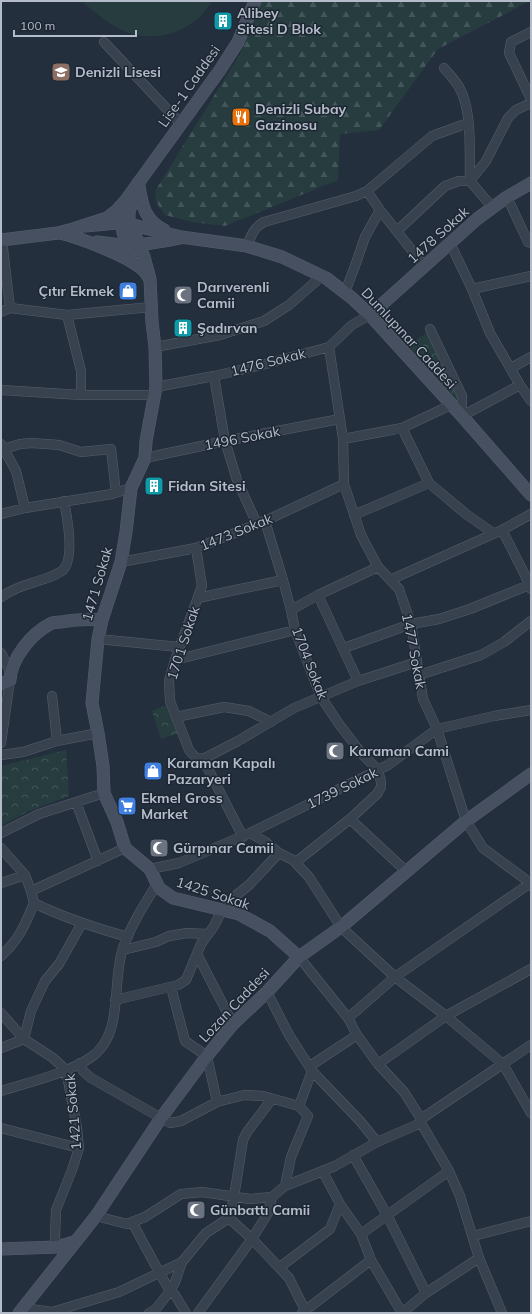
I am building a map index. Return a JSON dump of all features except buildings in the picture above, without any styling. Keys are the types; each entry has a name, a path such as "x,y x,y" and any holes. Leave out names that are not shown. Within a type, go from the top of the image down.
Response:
{"street":[{"name":"Lise-1 Caddesi","path":"126,200 220,70 238,42 255,1"},
{"path":"531,32 511,42 509,53 531,99"},
{"path":"104,42 181,124"},
{"path":"444,68 459,87 466,106 470,182 492,207"},
{"path":"470,182 486,161 508,118 516,110 531,103"},
{"path":"247,246 254,230 258,225 356,196 367,191 432,136 468,123"},
{"path":"397,231 446,186 459,181 470,182"},
{"path":"71,236 112,236 125,225 138,183"},
{"path":"138,183 142,204 148,217 156,226 177,236"},
{"name":"1478 Sokak","path":"370,315 492,207 531,183"},
{"path":"367,191 425,267"},
{"path":"507,197 528,242 531,243"},
{"path":"125,225 121,212 126,200"},
{"path":"10,308 2,240 58,233 98,222 112,215 126,200"},
{"path":"345,292 365,237 380,210"},
{"path":"85,226 125,225"},
{"name":"Dumlupınar Caddesi","path":"125,225 177,236 247,246 282,257 322,276 345,292 370,315 462,416 531,495"},
{"name":"1471 Sokak","path":"125,225 134,245 144,257 150,279 155,347 156,391 146,441 145,458 131,488 121,562 102,620 98,639 92,703 103,766 104,793 117,822 125,848"},
{"path":"58,233 84,241 134,264 143,270 150,279"},
{"path":"84,241 134,245 156,243 177,236"},
{"path":"450,243 490,333 531,401"},
{"path":"155,347 220,334 264,321 289,305 322,276"},
{"path":"472,290 531,276"},
{"path":"1,312 10,308 67,315 151,307"},
{"path":"67,315 81,371 82,395"},
{"name":"1476 Sokak","path":"1,390 82,395 156,391 329,347 352,325 370,315"},
{"path":"430,329 462,396 462,416 520,385"},
{"name":"1477 Sokak","path":"329,347 343,439 344,484 361,535 378,567 399,589 411,624 423,699 437,729 466,821 483,848 529,881"},
{"path":"511,368 531,357"},
{"name":"1704 Sokak","path":"214,376 225,441 237,480 261,523 283,580 295,630 321,697 362,754 378,770"},
{"path":"343,439 402,428 451,404"},
{"name":"1496 Sokak","path":"145,458 340,419"},
{"path":"402,428 429,483 493,534"},
{"path":"24,508 16,472 2,447 32,443 59,445 81,452 112,449 116,493"},
{"path":"354,515 429,483"},
{"name":"1473 Sokak","path":"121,562 196,548 261,523 344,484"},
{"path":"1,514 24,508 116,493 131,488"},
{"path":"1,597 29,583 57,574 64,569 67,564 69,551 69,529 64,501"},
{"path":"390,580 502,530 531,514"},
{"path":"344,648 411,624 439,619 470,609 530,587 502,530"},
{"name":"1701 Sokak","path":"196,548 202,586 175,660 169,681 170,701 189,750 196,758 203,759 246,835"},
{"path":"291,610 318,595 378,567"},
{"path":"198,598 283,580"},
{"path":"318,595 358,680"},
{"path":"7,678 18,654 31,639 51,623 82,618 102,620"},
{"path":"419,675 481,655 504,642 531,621"},
{"path":"175,660 295,630"},
{"path":"98,639 180,647"},
{"path":"1,653 7,678 1,743"},
{"path":"203,759 238,741 294,708 358,680 417,662"},
{"path":"52,696 57,741"},
{"path":"176,717 224,707 249,711 271,722"},
{"name":"1739 Sokak","path":"150,869 179,863 246,835 388,765 437,729 494,716 531,710"},
{"path":"1,755 23,752 57,741 98,733"},
{"path":"296,862 350,819 377,794 381,788 378,770"},
{"name":"Lozan Caddesi","path":"21,1310 96,1216 161,1118 233,1024 267,992 299,958 341,927 466,821 531,774"},
{"path":"1,834 39,814 104,793"},
{"path":"76,802 98,860"},
{"path":"350,819 406,871"},
{"path":"246,835 264,841 279,853 296,862 309,878 341,927 395,977 446,1016 503,1064 531,1113"},
{"path":"1,848 25,875 32,891 34,903 19,935 12,946 1,956"},
{"path":"32,891 125,848 150,869 157,884"},
{"path":"115,1000 171,987 186,980 207,934 214,926 222,910 234,896 249,885 279,853"},
{"path":"1,883 25,875"},
{"path":"348,1018 395,977 529,881"},
{"name":"1425 Sokak","path":"157,884 159,888 173,898 239,914 270,931 299,958"},
{"name":"1421 Sokak","path":"57,1247 55,1238 56,1210 79,1148 77,1128 66,1070 90,1058 106,1042 113,1022 123,950 136,917 157,884"},
{"path":"34,903 82,923 128,937"},
{"path":"24,1039 32,1012 45,981 59,964 82,923"},
{"path":"123,950 156,942 169,936 187,933 207,934"},
{"path":"197,954 233,1024"},
{"path":"299,958 348,1018 357,1035 378,1064 404,1092 421,1121 449,1170 460,1196 479,1258 502,1313"},
{"path":"378,1064 446,1016 531,969"},
{"path":"171,987 185,1041 207,1056 217,1102"},
{"path":"267,992 288,1035 311,1069 360,1121 377,1142"},
{"path":"1,1013 24,1039 54,1058 66,1070 1,1091"},
{"path":"299,1106 311,1069 357,1035"},
{"path":"1,1048 24,1039"},
{"path":"96,1216 127,1224 145,1217 181,1194 202,1192 250,1199 272,1197 285,1186 323,1172 377,1142 421,1121 531,1045"},
{"path":"80,1063 83,1071 91,1078 170,1123 181,1121 217,1102 244,1095 263,1096 299,1106 308,1116 292,1157 285,1186"},
{"path":"149,1313 156,1309 170,1291 182,1262 206,1234 228,1218 234,1197 243,1140 247,1132 272,1098"},
{"path":"1,1128 79,1148"},
{"path":"353,1156 387,1215 426,1293"},
{"path":"361,1234 449,1170"},
{"path":"323,1172 340,1204 361,1234 371,1260 402,1313 426,1293 479,1258"},
{"path":"198,1313 252,1239 268,1213 272,1197"},
{"path":"280,1267 330,1228 340,1204"},
{"path":"228,1218 252,1239 289,1278 303,1312 371,1260"},
{"path":"473,1236 531,1221"},
{"path":"132,1222 170,1291 175,1295 186,1313"},
{"path":"2,1251 57,1247 74,1242"},
{"path":"21,1310 52,1312 119,1292 182,1262"}],"green space":[{"path":"81,1 212,1 196,20 185,27 161,36 149,36 136,35 112,25"},
{"path":"261,1 530,1 438,49 379,130 340,134 338,180 225,226 192,222 165,215 156,202 155,191 240,54"},
{"path":"428,332 457,394 458,406 406,347"},
{"path":"167,705 179,733 161,739 152,711"},
{"path":"66,750 69,796 27,812 1,826 1,766"}],"place":[{"name":"Alibey Sitesi D Blok","path":"223,21"},
{"name":"Denizli Lisesi","path":"61,72"},
{"name":"Denizli Subay Gazinosu","path":"241,117"},
{"name":"Çıtır Ekmek","path":"128,291"},
{"name":"Darıverenli Camii","path":"183,295"},
{"name":"Şadırvan","path":"183,328"},
{"name":"Fidan Sitesi","path":"154,486"},
{"name":"Karaman Cami","path":"335,751"},
{"name":"Karaman Kapalı Pazaryeri","path":"153,771"},
{"name":"Ekmel Gross Market","path":"127,806"},
{"name":"Gürpınar Camii","path":"159,848"},
{"name":"Günbattı Camii","path":"196,1210"}]}
